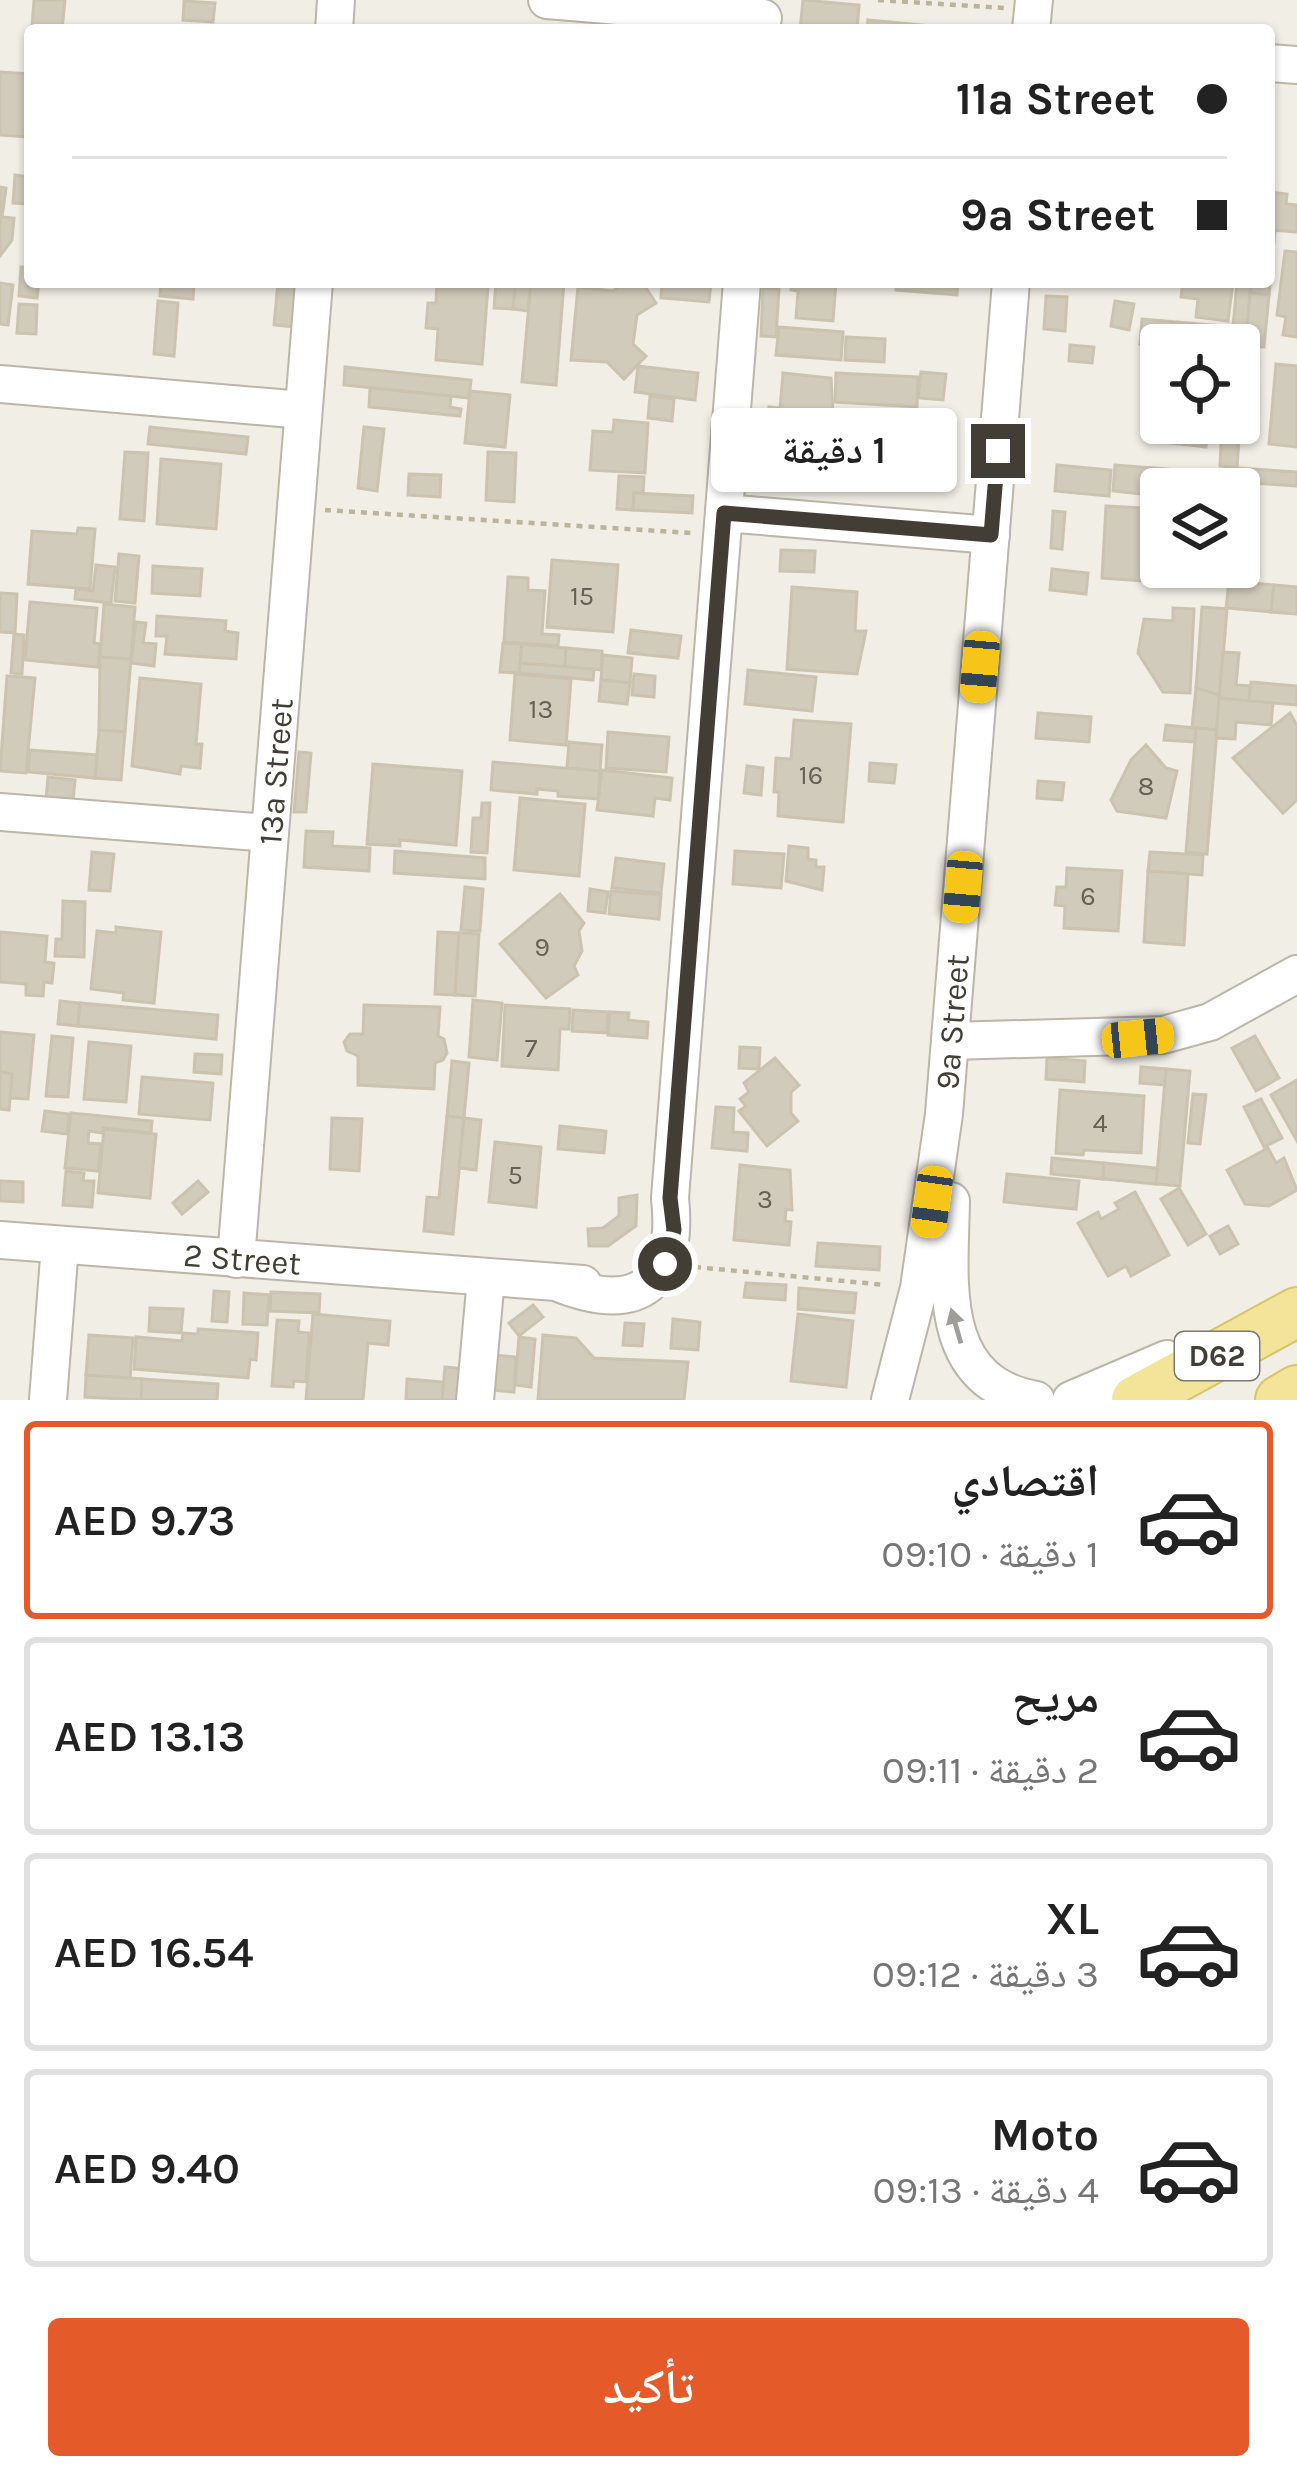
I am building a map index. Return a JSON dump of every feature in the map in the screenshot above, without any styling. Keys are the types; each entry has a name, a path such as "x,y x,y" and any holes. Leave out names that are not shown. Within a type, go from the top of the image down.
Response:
{"main road":[{"name":"D62","path":"1136,1400 1282,1320"},
{"name":"D62","path":"1280,1400 1297,1390"}],"street":[{"path":"547,0 763,16"},
{"name":"13a Street","path":"236,1259 313,288"},
{"path":"561,1284 589,1295 624,1295 640,1289 665,1264 674,1230 670,1198 742,288"},
{"name":"9a Street","path":"890,1400 919,1288 944,1114 1011,288"},
{"path":"0,384 303,410"},
{"path":"723,524 991,535"},
{"path":"0,812 269,833"},
{"path":"951,1030 1138,1038 1186,1030 1232,1012 1297,974"},
{"name":"9a Street","path":"944,1114 951,1137 952,1322 959,1342 986,1377 1004,1390 1036,1400"},
{"path":"561,1284 606,1282 636,1267 656,1241 670,1198"},
{"name":"2 Street","path":"0,1240 561,1284"},
{"path":"48,1400 61,1245"},
{"path":"475,1400 486,1278"},
{"path":"1071,1400 1212,1340 1282,1320"}],"path":[{"path":"878,0 1033,13"},
{"path":"296,508 723,524"},
{"path":"665,1264 919,1288"}],"building":[{"path":"34,0 65,0 63,24 32,24"},
{"path":"803,0 859,5 857,24 801,24"},
{"path":"184,1 215,3 213,22 183,20"},
{"path":"0,72 24,74 24,137 0,135"},
{"path":"15,175 24,176 24,204 13,203"},
{"path":"0,187 6,188 2,217 14,218 12,240 0,256"},
{"path":"1275,193 1287,194 1286,204 1297,205 1297,232 1275,230"},
{"path":"1285,251 1297,252 1297,337 1283,335 1286,317 1277,315"},
{"path":"24,267 24,288 38,288 37,298 19,296"},
{"path":"0,283 13,285 8,325 0,324"},
{"path":"161,288 194,288 193,299 160,296"},
{"path":"277,288 299,288 296,327 274,325"},
{"path":"437,288 488,288 482,364 436,360 438,329 426,328 428,303 436,303"},
{"path":"496,288 515,288 513,309 494,308"},
{"path":"515,288 530,288 528,311 513,309"},
{"path":"530,288 564,288 556,385 522,382"},
{"path":"578,288 646,288 656,303 637,315 633,344 646,356 624,379 607,362 571,360"},
{"path":"662,288 710,288 709,302 661,298"},
{"path":"763,288 779,289 776,337 761,336"},
{"path":"836,288 833,321 796,318 798,291 791,290"},
{"path":"896,288 958,288 957,295"},
{"path":"1182,288 1232,288 1228,321 1196,317 1198,299 1181,297"},
{"path":"1236,288 1250,288 1247,324 1233,324"},
{"path":"1250,288 1270,288 1269,295 1250,293"},
{"path":"1250,293 1269,295 1264,347 1260,347 1260,324 1248,324"},
{"path":"1046,296 1067,297 1065,331 1044,329"},
{"path":"158,301 178,303 174,356 154,354"},
{"path":"1115,301 1134,304 1129,330 1111,326"},
{"path":"19,304 37,305 36,334 17,333"},
{"path":"1142,319 1200,324 1142,324"},
{"path":"779,327 843,332 841,360 776,355"},
{"path":"846,337 885,339 884,362 845,360"},
{"path":"1070,345 1094,347 1092,363 1069,361"},
{"path":"1276,364 1297,366 1297,447 1269,444"},
{"path":"638,366 698,373 695,400 635,392"},
{"path":"345,367 471,380 469,398 344,385"},
{"path":"921,372 946,374 943,400 918,398"},
{"path":"783,373 831,378 833,414 846,429 844,472 799,470 777,446"},
{"path":"836,373 918,377 917,407 835,402"},
{"path":"370,388 451,396 450,407 461,409 460,416 369,407"},
{"path":"470,391 510,395 505,447 465,443"},
{"path":"650,396 674,399 672,421 648,418"},
{"path":"769,407 780,408 776,448 765,447"},
{"path":"857,414 948,422 947,435 857,428"},
{"path":"614,420 648,423 645,473 590,470 593,431 613,432"},
{"path":"150,427 248,437 246,454 148,444"},
{"path":"364,427 384,429 377,491 358,488"},
{"path":"1221,444 1239,444 1237,468 1220,466"},
{"path":"125,452 148,453 144,521 120,519"},
{"path":"488,452 516,453 514,502 486,500"},
{"path":"161,459 221,464 216,529 157,524"},
{"path":"1057,465 1111,470 1109,496 1055,491"},
{"path":"1115,465 1153,468 1140,468 1140,494 1113,491"},
{"path":"1260,470 1297,472 1297,486 1260,484"},
{"path":"409,474 441,475 440,497 408,495"},
{"path":"619,476 644,477 643,493 634,493 633,510 617,509"},
{"path":"634,493 693,496 692,513 633,510"},
{"path":"1106,506 1140,508 1140,581 1102,578"},
{"path":"1053,511 1065,512 1062,549 1051,548"},
{"path":"78,528 95,529 90,589 28,584 32,531 77,534"},
{"path":"781,550 815,551 814,572 780,571"},
{"path":"119,554 139,556 135,603 115,601"},
{"path":"552,560 618,565 613,632 547,627"},
{"path":"96,565 115,567 111,603 75,599 76,589 93,591"},
{"path":"153,566 202,569 200,596 152,593"},
{"path":"1052,569 1088,573 1086,594 1050,590"},
{"path":"508,577 528,578 528,590 545,591 542,634 559,635 558,646 504,642"},
{"path":"1274,585 1271,612 1226,608 1228,588"},
{"path":"1274,585 1297,587 1297,614 1271,612"},
{"path":"792,587 857,592 855,631 866,631 857,674 787,669"},
{"path":"0,593 17,594 15,633 0,632"},
{"path":"30,602 97,608 98,667 25,660"},
{"path":"104,604 135,607 131,659 100,657"},
{"path":"1202,607 1227,609 1220,695 1196,688"},
{"path":"1173,608 1194,609 1190,693 1163,692 1138,653 1144,619 1173,621"},
{"path":"157,616 226,621 225,631 238,633 236,659 165,654 167,636 156,636"},
{"path":"136,622 146,623 143,643 156,644 154,666 131,663"},
{"path":"631,630 681,636 678,658 628,653"},
{"path":"14,634 24,635 22,674 11,673"},
{"path":"503,643 522,644 519,673 500,672"},
{"path":"522,644 566,648 565,667 520,663"},
{"path":"566,648 602,651 601,670 565,667"},
{"path":"1223,652 1239,653 1236,685 1250,686 1249,701 1219,698"},
{"path":"603,655 632,658 630,683 601,680"},
{"path":"100,657 131,659 125,732 99,730"},
{"path":"520,663 594,669 593,680 519,673"},
{"path":"748,670 816,677 812,711 745,704"},
{"path":"515,674 571,679 566,745 510,740"},
{"path":"634,674 655,676 654,697 632,695"},
{"path":"7,676 35,678 26,773 0,771"},
{"path":"140,678 201,684 196,744 202,744 200,768 181,766 180,774 132,766"},
{"path":"601,680 630,683 627,704 599,701"},
{"path":"1251,682 1297,686 1297,705 1249,701"},
{"path":"1196,688 1220,695 1217,730 1192,728"},
{"path":"1219,698 1273,703 1271,725 1236,722 1235,739 1216,738"},
{"path":"1038,713 1091,717 1089,742 1036,738"},
{"path":"1290,713 1297,726 1297,800 1283,813 1233,758"},
{"path":"794,720 851,724 843,822 778,816 776,758 791,759"},
{"path":"1166,725 1196,728 1195,742 1164,740"},
{"path":"1196,728 1217,730 1207,854 1186,852"},
{"path":"99,730 125,732 121,780 95,778"},
{"path":"608,732 669,737 666,772 606,768"},
{"path":"569,742 602,745 600,771 567,768"},
{"path":"1146,745 1166,768 1177,771 1166,818 1117,811 1111,800 1131,760"},
{"path":"30,750 97,755 95,778 28,772"},
{"path":"299,752 311,753 306,812 294,812"},
{"path":"493,762 600,771 598,799 537,789 537,794 491,790"},
{"path":"870,763 896,765 894,783 869,781"},
{"path":"373,764 462,771 456,845 400,840 400,846 367,844"},
{"path":"747,766 763,768 761,795 744,793"},
{"path":"602,770 672,778 670,800 655,798 653,816 597,810"},
{"path":"48,777 75,780 73,801 46,799"},
{"path":"1038,781 1064,783 1062,800 1037,798"},
{"path":"520,798 585,804 579,876 514,870"},
{"path":"482,803 490,803 487,853 471,852 473,818 481,818"},
{"path":"306,831 333,832 332,846 370,848 369,871 304,867"},
{"path":"789,846 808,848 808,859 824,867 822,890 786,881"},
{"path":"395,851 485,858 485,879 394,873"},
{"path":"735,851 784,854 781,888 733,884"},
{"path":"92,852 114,854 110,891 89,890"},
{"path":"1150,852 1203,855 1202,875 1148,871"},
{"path":"616,858 664,864 661,893 612,888"},
{"path":"1067,868 1122,871 1118,931 1064,928 1065,906 1055,905 1057,887 1066,887"},
{"path":"1148,871 1188,874 1184,945 1144,942"},
{"path":"465,887 483,889 480,931 461,930"},
{"path":"590,889 608,892 605,913 588,911"},
{"path":"611,891 661,895 659,919 609,914"},
{"path":"560,894 584,923 579,931 582,951 574,966 578,975 546,998 500,944"},
{"path":"63,901 85,902 84,957 55,956 56,939 62,939"},
{"path":"116,927 161,932 154,1003 123,1000 124,993 91,989 97,931 116,933"},
{"path":"0,932 47,936 45,962 54,963 52,983 44,982 43,996 26,995 26,984 0,982"},
{"path":"438,932 459,933 455,995 435,994"},
{"path":"459,933 479,934 475,996 455,995"},
{"path":"473,1000 502,1003 497,1060 469,1057"},
{"path":"60,1001 80,1003 78,1026 58,1024"},
{"path":"80,1003 218,1015 216,1039 78,1026"},
{"path":"364,1005 440,1007 438,1036 444,1039 447,1053 435,1063 434,1089 358,1085 358,1056 347,1051 344,1042 350,1034 363,1034"},
{"path":"505,1005 570,1009 569,1029 560,1029 558,1070 502,1066"},
{"path":"573,1010 608,1012 607,1033 572,1031"},
{"path":"610,1012 629,1013 628,1020 648,1022 647,1038 608,1035"},
{"path":"0,1032 34,1035 28,1099 10,1098 12,1074 0,1072"},
{"path":"52,1036 73,1038 68,1097 46,1096"},
{"path":"1255,1036 1279,1078 1256,1091 1232,1048"},
{"path":"89,1042 131,1046 126,1102 84,1099"},
{"path":"740,1047 760,1048 759,1069 739,1068"},
{"path":"195,1054 222,1055 221,1074 194,1072"},
{"path":"775,1058 799,1085 791,1092 791,1113 798,1121 767,1146 739,1111 746,1106 740,1099 749,1092 744,1083"},
{"path":"1047,1058 1085,1061 1084,1082 1046,1079"},
{"path":"452,1061 469,1063 464,1118 447,1116"},
{"path":"1141,1067 1166,1069 1165,1085 1140,1083"},
{"path":"1166,1069 1190,1071 1180,1186 1156,1184"},
{"path":"0,1072 12,1074 9,1110 0,1109"},
{"path":"142,1077 213,1083 210,1120 139,1114"},
{"path":"1297,1080 1297,1141 1271,1095"},
{"path":"1060,1090 1144,1096 1141,1153 1056,1153"},
{"path":"1193,1094 1206,1095 1200,1144 1188,1143"},
{"path":"1261,1099 1282,1138 1264,1147 1244,1107"},
{"path":"716,1107 734,1108 733,1132 748,1133 747,1151 712,1148"},
{"path":"45,1111 69,1114 67,1134 42,1131"},
{"path":"71,1113 152,1121 151,1133 89,1131 88,1143 101,1144 98,1171 65,1168"},
{"path":"447,1116 464,1118 453,1234 424,1231 427,1197 439,1198"},
{"path":"332,1118 362,1119 359,1171 330,1169"},
{"path":"464,1118 481,1120 476,1170 459,1168"},
{"path":"560,1126 606,1131 604,1153 558,1149"},
{"path":"104,1129 156,1134 150,1198 98,1193"},
{"path":"495,1142 541,1147 536,1207 489,1202"},
{"path":"1268,1148 1276,1163 1284,1158 1297,1190 1269,1206 1245,1204 1227,1170"},
{"path":"1052,1158 1104,1163 1103,1179 1051,1174"},
{"path":"1104,1163 1157,1168 1156,1184 1103,1179"},
{"path":"740,1165 790,1170 792,1210 786,1209 785,1221 791,1222 789,1245 734,1240"},
{"path":"66,1171 84,1173 83,1181 94,1181 92,1207 63,1205"},
{"path":"1007,1174 1079,1181 1076,1209 1004,1202"},
{"path":"0,1181 23,1182 23,1202 0,1201"},
{"path":"198,1181 208,1192 182,1214 173,1203"},
{"path":"1179,1188 1206,1234 1188,1245 1161,1199"},
{"path":"1135,1192 1169,1255 1131,1276 1126,1266 1108,1276 1078,1223 1098,1212 1101,1219 1119,1209 1115,1203"},
{"path":"637,1195 636,1226 608,1246 589,1246 588,1229 603,1228 619,1216 619,1198"},
{"path":"1228,1226 1238,1244 1220,1254 1210,1236"},
{"path":"818,1243 880,1247 879,1270 816,1266"},
{"path":"746,1283 786,1285 785,1300 744,1297"},
{"path":"799,1288 856,1293 854,1313 798,1309"},
{"path":"214,1291 229,1292 227,1322 212,1321"},
{"path":"271,1292 320,1294 319,1313 270,1311"},
{"path":"244,1293 269,1295 267,1325 243,1324"},
{"path":"533,1305 543,1317 519,1336 509,1323"},
{"path":"150,1308 183,1309 181,1333 149,1331"},
{"path":"313,1314 390,1321 388,1345 368,1343 363,1400 306,1400"},
{"path":"798,1314 853,1321 846,1387 791,1381"},
{"path":"673,1319 700,1322 698,1350 671,1348"},
{"path":"277,1320 299,1321 298,1332 309,1333 306,1382 294,1381 293,1387 272,1386"},
{"path":"625,1323 644,1324 642,1346 623,1345"},
{"path":"198,1329 258,1333 256,1360 250,1359 248,1378 134,1369 136,1337 182,1341 183,1333 198,1334"},
{"path":"89,1335 133,1338 130,1379 86,1375"},
{"path":"543,1335 576,1338 594,1358 688,1362 684,1400 538,1400"},
{"path":"519,1337 535,1339 531,1387 515,1385"},
{"path":"494,1355 516,1357 514,1392 492,1390"},
{"path":"445,1367 467,1369 463,1400 442,1400"},
{"path":"86,1375 142,1379 141,1400 85,1397"},
{"path":"142,1379 218,1384 217,1400 141,1400"},
{"path":"407,1379 443,1382 442,1400 406,1400"}],"route":[{"path":"665,1264 674,1230 670,1198 724,513 991,535 998,451"}]}
